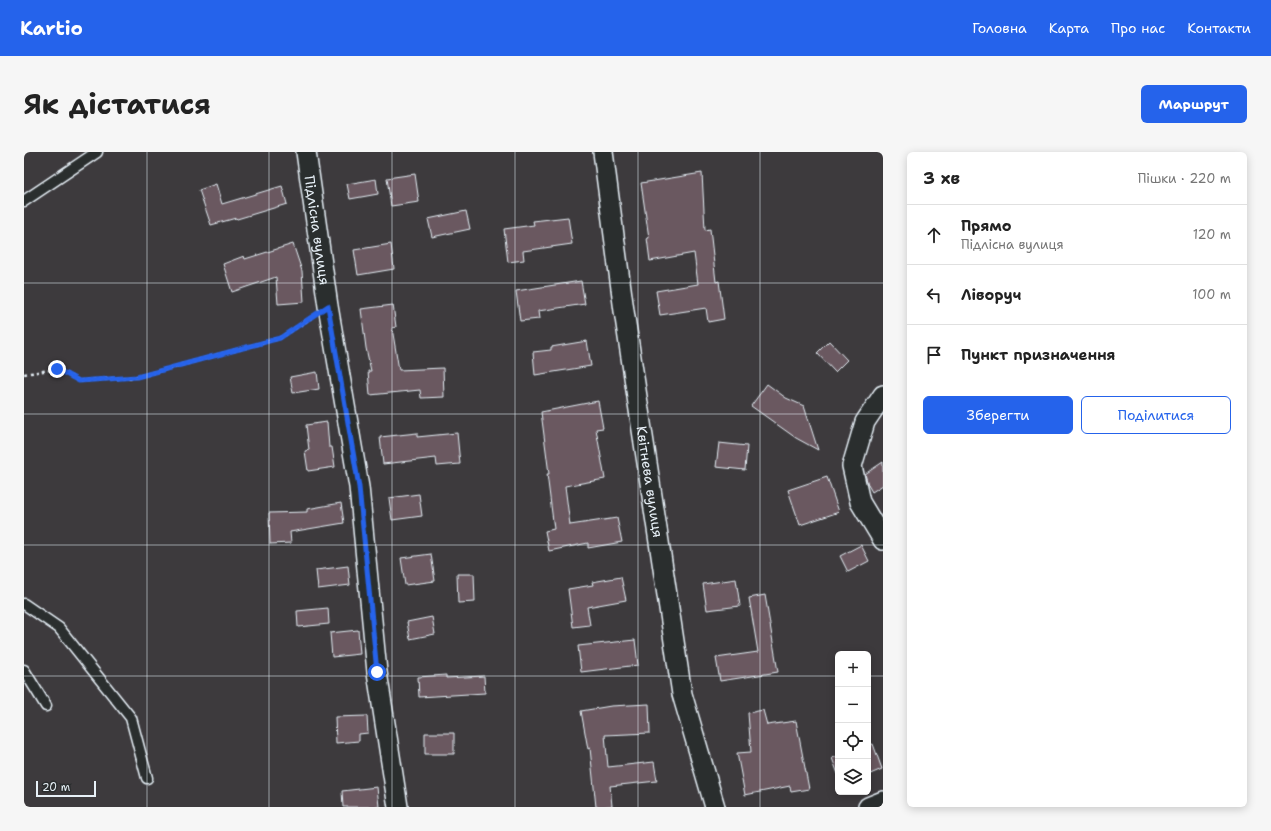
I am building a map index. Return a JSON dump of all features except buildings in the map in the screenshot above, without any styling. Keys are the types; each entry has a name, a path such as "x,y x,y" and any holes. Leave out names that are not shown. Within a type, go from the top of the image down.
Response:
{"street":[{"name":"Підлісна вулиця","path":"306,152 328,306 359,487 377,672 398,807"},
{"name":"Квітнева вулиця","path":"603,152 624,311 682,694 715,807"},
{"path":"883,395 865,422 852,466 860,502 883,540"},
{"path":"868,807 883,800"}],"lane":[{"path":"24,201 97,152"},
{"path":"24,604 59,628 131,718 147,778"},
{"path":"24,670 46,706"}],"path":[{"path":"24,374 57,369 79,381 137,377 280,338 328,306"}],"route":[{"path":"57,369 79,381 137,377 280,338 328,306 359,487 377,672"}]}
